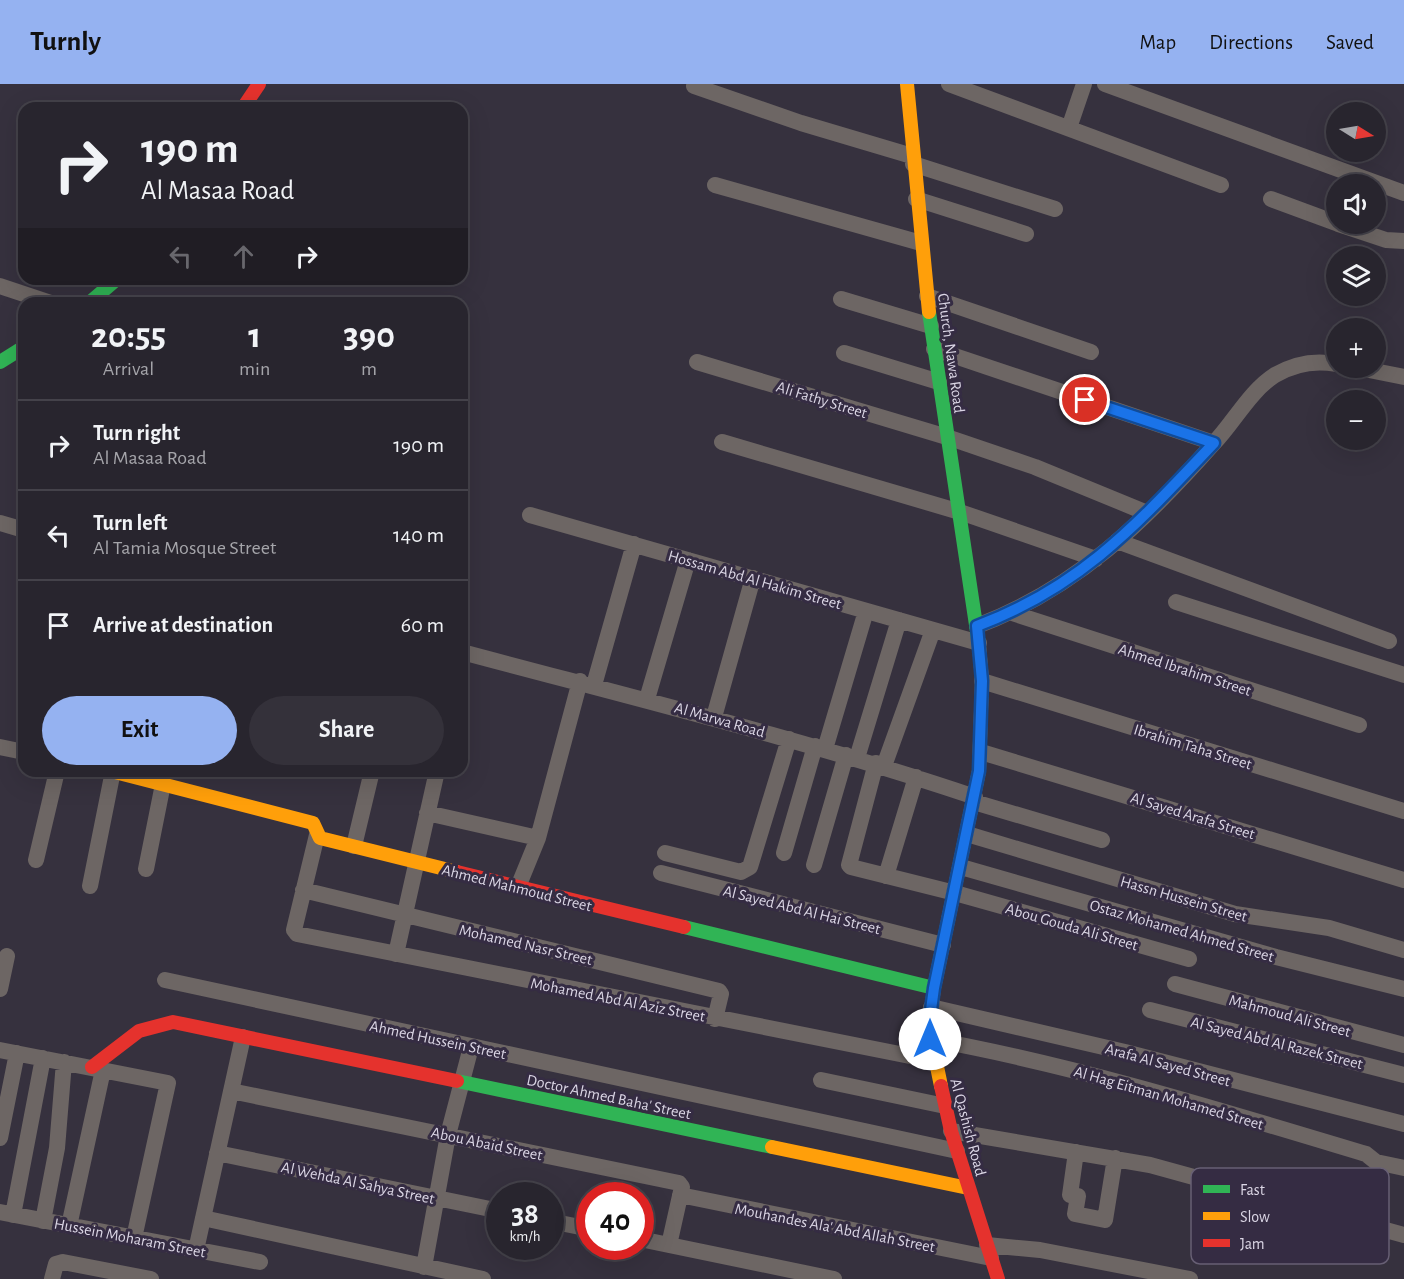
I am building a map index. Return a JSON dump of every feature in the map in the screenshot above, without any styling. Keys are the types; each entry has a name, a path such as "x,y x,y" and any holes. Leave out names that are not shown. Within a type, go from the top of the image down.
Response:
{"street":[{"path":"247,102 259,84"},
{"name":"Church, Nawa Road","path":"907,84 912,160 927,296 977,626"},
{"path":"949,84 1221,185"},
{"path":"1069,128 1084,84"},
{"path":"1105,84 1404,193"},
{"path":"694,86 1055,209"},
{"path":"716,185 921,243"},
{"path":"916,199 1026,234"},
{"path":"1271,199 1326,219"},
{"path":"1369,234 1386,240 1404,241"},
{"path":"96,297 110,285"},
{"path":"0,286 33,297"},
{"path":"927,296 1091,352"},
{"path":"841,299 931,326"},
{"path":"934,349 1214,443"},
{"path":"1,360 18,350"},
{"path":"844,353 939,382"},
{"name":"Ali Fathy Street","path":"697,362 947,437 1035,467 1147,513"},
{"path":"977,626 1012,613 1056,589 1117,542 1214,443 1260,387 1274,376 1306,363 1326,363"},
{"path":"1386,373 1404,376"},
{"path":"722,442 960,512 1096,559"},
{"name":"Hossam Abd Al Hakim Street","path":"530,515 979,643"},
{"path":"0,523 18,528"},
{"path":"1117,542 1389,641"},
{"path":"518,887 538,838 634,544"},
{"path":"647,699 688,560"},
{"path":"714,717 753,578"},
{"path":"1176,602 1404,675"},
{"path":"784,853 866,610"},
{"name":"Ahmed Ibrahim Street","path":"1012,613 1359,724"},
{"path":"814,865 899,620"},
{"name":"Al Qashish Road","path":"977,626 982,681 981,752 961,867 934,988 930,1039 951,1131 998,1279"},
{"path":"880,765 933,630"},
{"name":"Al Marwa Road","path":"468,657 587,683 852,756 916,777 974,800 1102,840"},
{"name":"Ibrahim Taha Street","path":"982,681 1404,811"},
{"path":"665,853 741,872 752,862 789,739"},
{"path":"0,747 18,751"},
{"name":"Al Sayed Arafa Street","path":"981,752 1404,880"},
{"name":"Abou Gouda Ali Street","path":"880,765 849,865 851,867 955,893 1189,959"},
{"path":"36,860 56,777"},
{"path":"90,886 111,777"},
{"name":"Ahmed Mahmoud Street","path":"136,777 313,823 316,835 354,846 934,988"},
{"path":"354,846 371,777"},
{"path":"396,954 436,777"},
{"path":"886,876 916,777"},
{"path":"146,869 163,784"},
{"path":"427,813 538,838"},
{"name":"Hassn Hussein Street","path":"967,834 1235,914 1315,925 1404,950"},
{"path":"303,890 316,835"},
{"name":"Ostaz Mohamed Ahmed Street","path":"961,867 1276,957 1404,989"},
{"name":"Al Sayed Abd Al Hai Street","path":"661,873 943,945"},
{"name":"Mohamed Nasr Street","path":"303,890 719,991 721,995 715,1019"},
{"name":"Mohamed Abd Al Aziz Street","path":"303,890 294,930 300,935 935,1061"},
{"path":"0,989 7,956"},
{"name":"Ahmed Hussein Street","path":"165,980 957,1151"},
{"name":"Mahmoud Ali Street","path":"1175,984 1404,1045"},
{"name":"Arafa Al Sayed Street","path":"931,1007 1114,1049 1404,1124"},
{"name":"Al Sayed Abd Al Razek Street","path":"1149,1010 1404,1075"},
{"name":"Doctor Ahmed Baha' Street","path":"98,1068 131,1035 162,1022 968,1188"},
{"path":"196,1250 243,1037"},
{"name":"Al Hag Eitman Mohamed Street","path":"930,1039 1035,1060 1250,1119 1366,1154 1376,1162 1404,1168"},
{"path":"428,1272 436,1198 448,1135 471,1047"},
{"path":"0,1050 165,1081 168,1087 134,1238"},
{"path":"0,1138 17,1053"},
{"path":"7,1213 43,1058"},
{"path":"43,1221 57,1148 64,1062"},
{"path":"69,1226 98,1068"},
{"path":"821,1080 945,1106"},
{"name":"Abou Abaid Street","path":"231,1091 679,1183 682,1187 680,1196"},
{"path":"951,1131 1115,1158 1191,1175"},
{"path":"1076,1152 1071,1194 1078,1196 1075,1214 1104,1220 1115,1158"},
{"name":"Al Wehda Al Sahya Street","path":"217,1153 486,1208"},
{"path":"669,1245 680,1196"},
{"name":"Mouhandes Ala' Abd Allah Street","path":"680,1196 989,1252 1062,1254 1190,1279"},
{"name":"Hussein Moharam Street","path":"7,1213 260,1262"},
{"path":"203,1218 320,1242 327,1246 428,1272 483,1279"},
{"path":"1389,1231 1404,1235"},
{"path":"654,1242 834,1279"},
{"path":"52,1279 56,1264 63,1262 151,1279"}],"traffic: fast":[{"path":"96,297 110,285"},
{"path":"929,312 979,645"},
{"path":"0,362 18,351"},
{"path":"684,927 934,988"},
{"path":"457,1081 772,1147"}],"traffic: slow":[{"path":"907,84 929,312"},
{"path":"941,1086 929,1028 934,988 979,771 982,681 979,645"},
{"path":"134,777 313,823 320,838 457,872"},
{"path":"772,1147 968,1188"}],"traffic: jam":[{"path":"247,102 259,84"},
{"path":"457,872 684,927"},
{"path":"92,1067 139,1031 173,1022 457,1081"},
{"path":"941,1086 951,1131 998,1279"}],"route":[{"path":"930,1039 929,1028 934,988 961,867 979,771 982,681 977,626 1034,602 1077,575 1117,542 1214,443 1085,400"}]}
